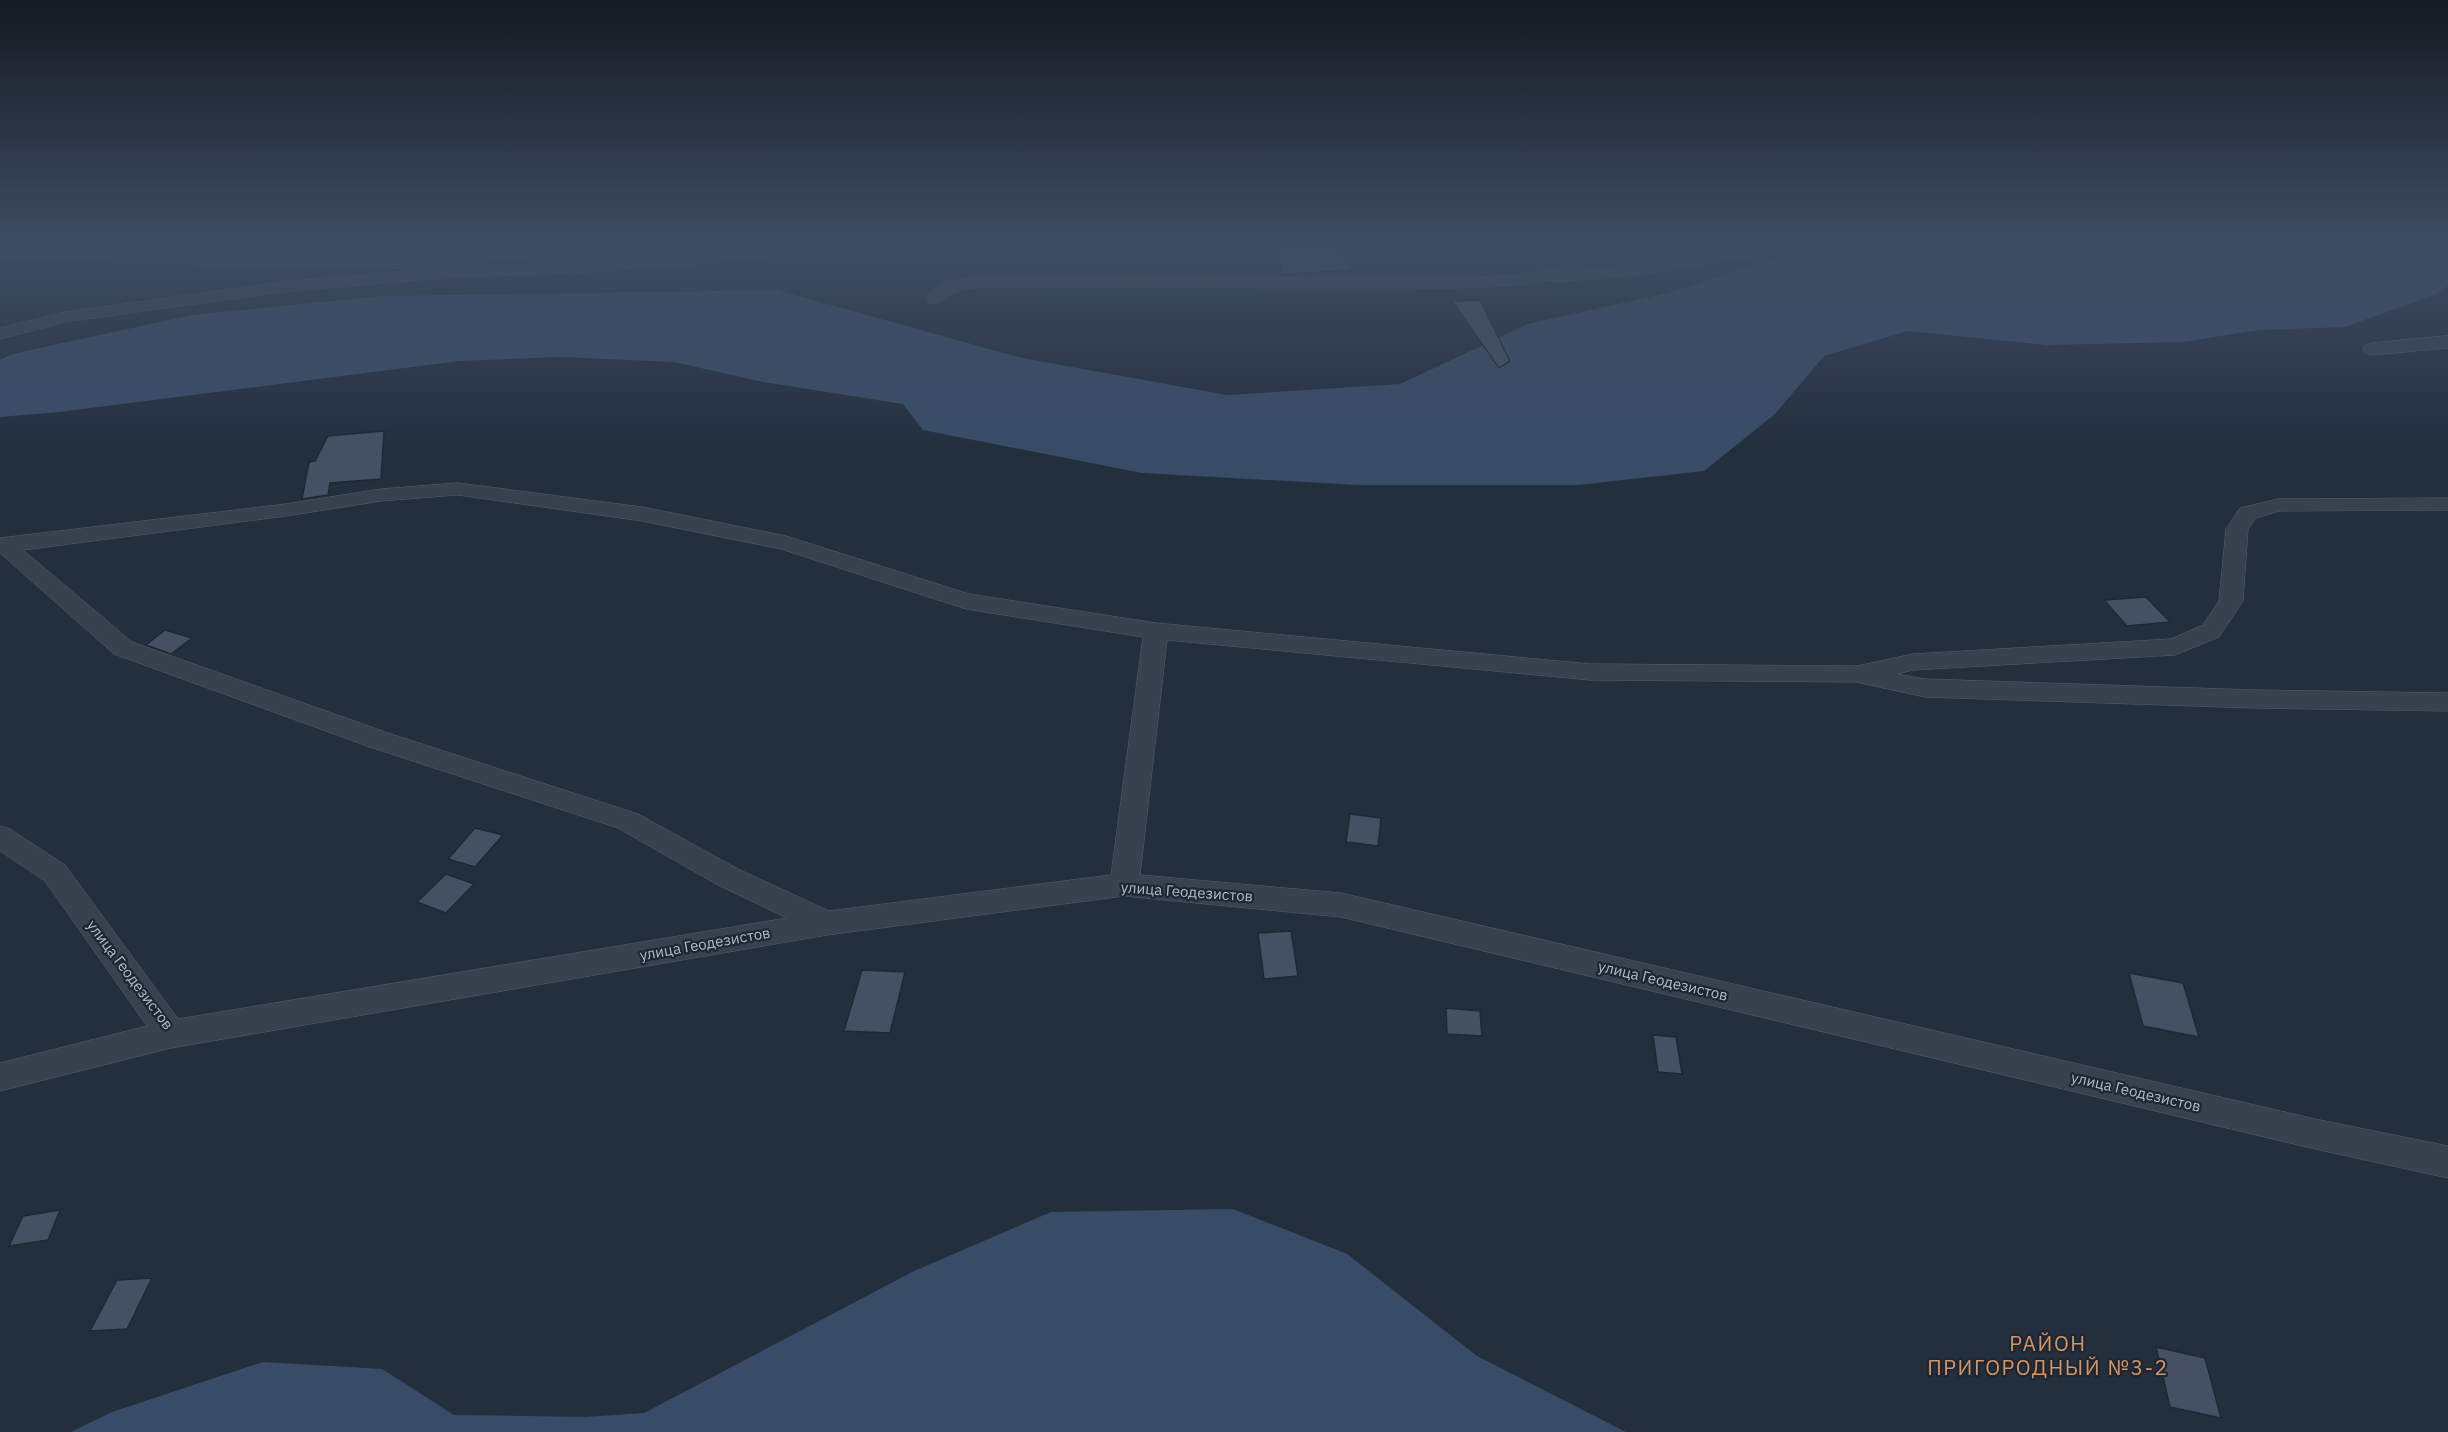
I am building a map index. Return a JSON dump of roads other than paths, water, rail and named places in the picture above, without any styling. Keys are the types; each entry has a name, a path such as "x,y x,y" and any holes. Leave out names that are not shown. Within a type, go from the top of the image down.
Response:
{"street":[{"path":"0,334 81,315"},
{"path":"2372,349 2448,342"},
{"path":"2,545 286,510 381,495 458,489 642,514 786,543 966,601 1156,631 1590,672 1856,674 1925,688 2244,699 2448,702"},
{"path":"1856,674 1913,662 2175,647 2211,631 2231,601 2237,529 2248,513 2278,505 2448,504"},
{"path":"2,545 123,648 379,740 628,821 728,877 827,923"},
{"path":"1124,885 1156,631"},
{"name":"улица Геодезистов","path":"0,837 55,873 171,1034 827,923 1124,885 1341,905 2315,1134 2448,1162"},
{"path":"0,1077 171,1034"}],"water":[{"path":"194,315 866,315 1022,358 1227,395 1400,384 1528,324 1569,315 2379,315 2345,327 2259,330 2182,342 2047,345 1908,331 1824,356 1775,414 1704,471 1578,485 1358,485 1142,473 923,430 903,404 763,382 674,362 559,357 459,361 59,412 0,417 0,360 12,354"},
{"path":"1233,1209 1347,1254 1477,1356 1626,1432 71,1432 112,1412 263,1362 382,1369 454,1415 585,1417 644,1413 914,1271 1051,1212"}],"district":[{"name":"РАЙОН ПРИГОРОДНЫЙ №3-2","path":"2048,1356"}]}
